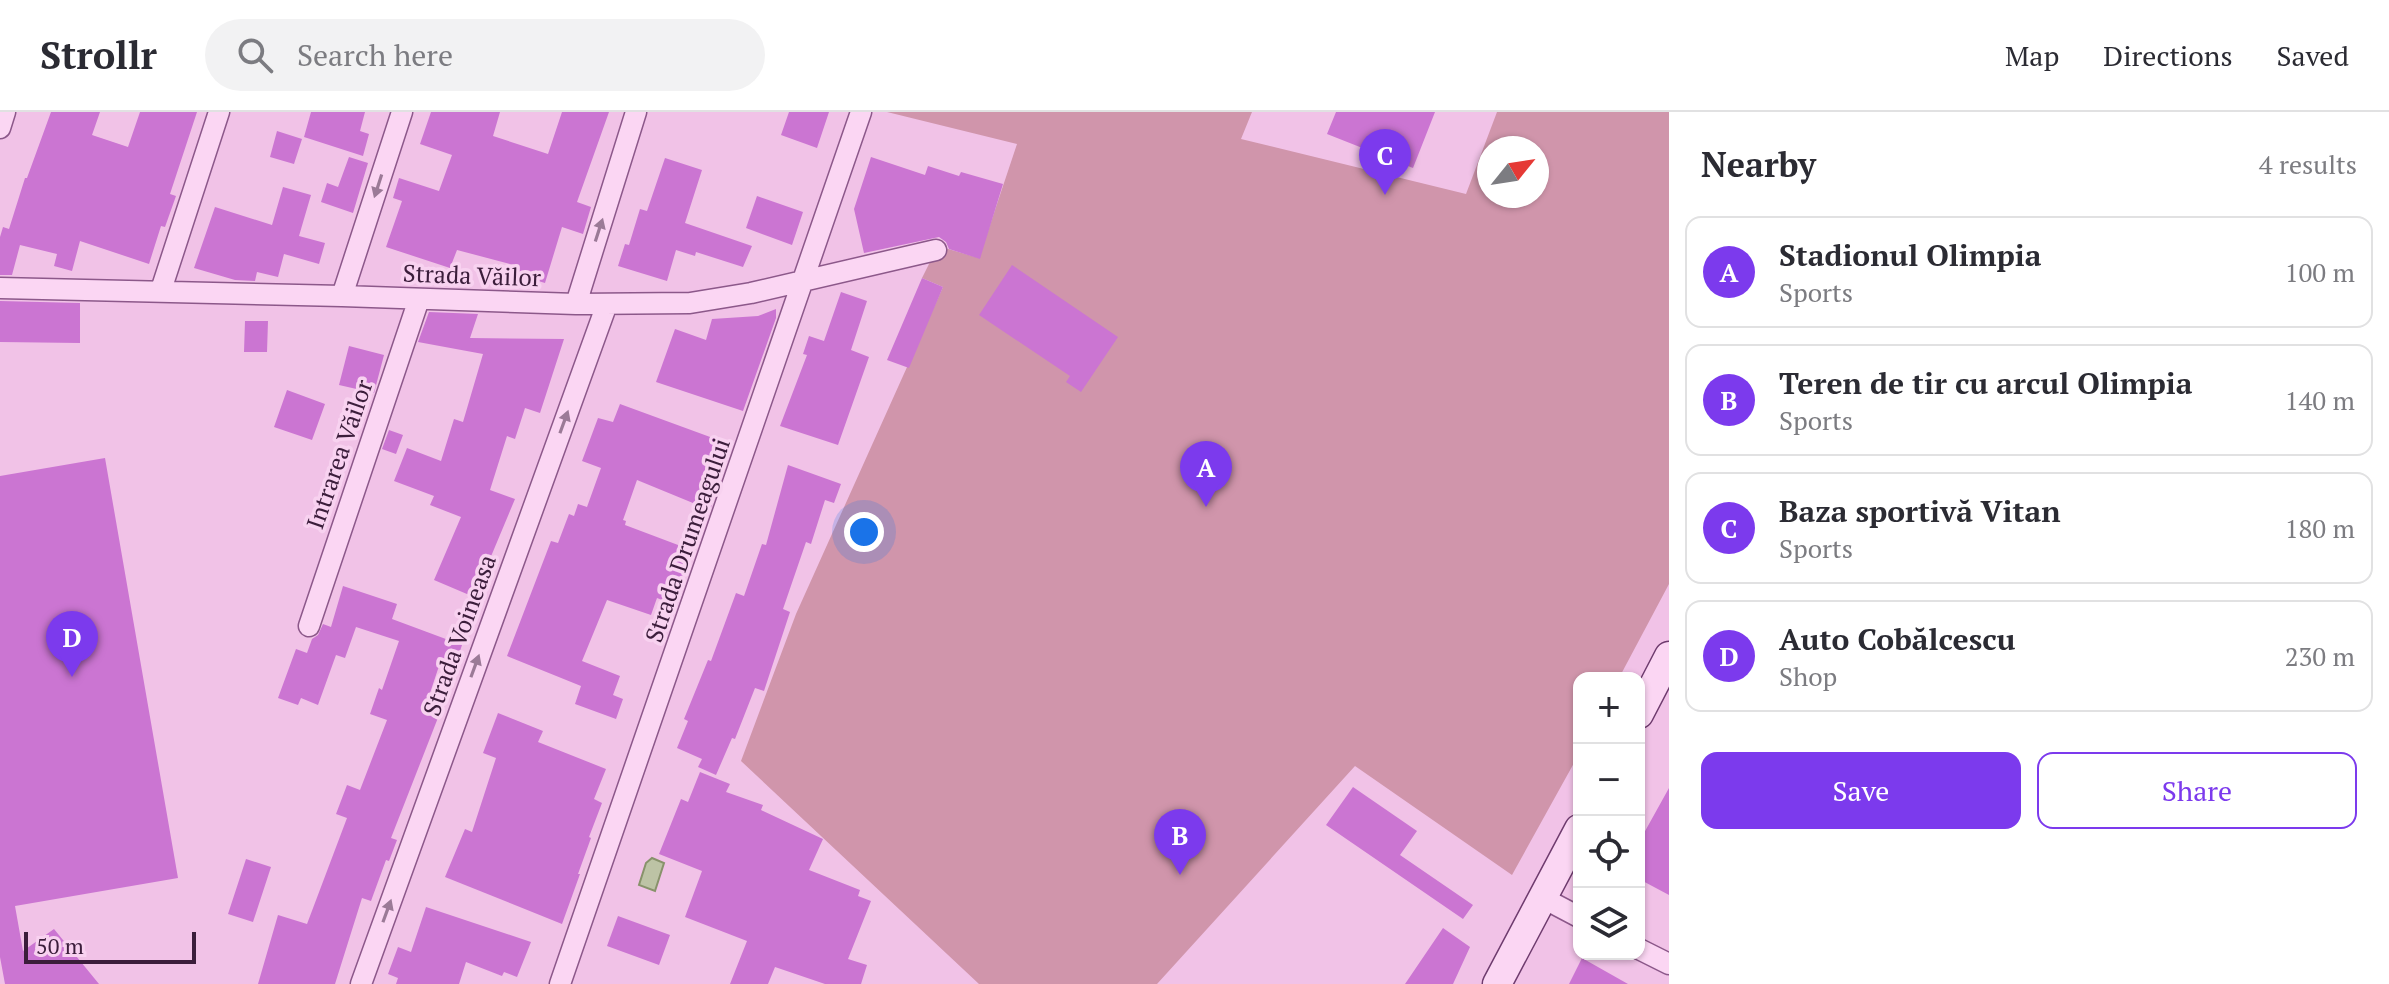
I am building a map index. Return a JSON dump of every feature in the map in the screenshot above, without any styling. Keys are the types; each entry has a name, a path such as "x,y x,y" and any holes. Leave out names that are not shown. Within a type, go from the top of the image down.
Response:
{"main road":[{"path":"1645,702 1669,656"},
{"path":"1497,984 1573,840"}],"street":[{"path":"0,128 5,112"},
{"path":"161,290 219,112"},
{"path":"342,296 402,112"},
{"path":"576,304 636,112"},
{"name":"Strada Drumeagului","path":"560,984 861,112"},
{"name":"Strada Văilor","path":"0,288 161,290 576,304 690,303 720,299 936,250"},
{"name":"Intrarea Văilor","path":"309,626 419,299"},
{"name":"Strada Voineasa","path":"361,984 607,304"},
{"path":"1543,898 1573,914"},
{"path":"1645,952 1669,964"}],"shaded area":[{"path":"887,112 1252,112 1241,139 1466,194 1477,165 1477,208 1549,208 1549,136 1488,136 1497,112 1669,112 1669,584 1622,672 1573,672 1573,765 1512,875 1355,766 1157,984 979,984 741,761 796,614 943,287 922,278 938,246 979,258 1017,144"},
{"path":"652,858 664,863 655,891 639,885 646,863"}],"building":[{"path":"51,112 100,112 92,135 128,147 140,112 197,112 170,194 176,196 165,227 161,226 149,264 80,241 72,271 54,266 57,254 20,245 12,275 0,275 3,227 9,229"},
{"path":"311,112 365,112 360,131 369,134 363,156 304,137"},
{"path":"431,112 500,112 493,136 548,154 562,112 609,112 577,202 591,207 583,234 562,227 545,283 512,273 514,265 457,250 450,268 386,247 402,201 393,198 399,178 439,191 452,155 420,144"},
{"path":"789,112 829,112 817,148 781,135"},
{"path":"1336,112 1435,112 1413,168 1327,134"},
{"path":"277,131 302,139 294,164 270,157"},
{"path":"349,157 368,163 353,213 321,202 327,183 338,187"},
{"path":"871,157 925,175 928,166 959,176 961,172 1003,184 980,259 949,249 939,237 864,253 854,209"},
{"path":"665,158 702,170 685,223 752,246 743,267 696,252 695,256 676,250 667,281 618,266 625,244 629,245 640,209 647,211"},
{"path":"283,187 311,195 299,236 325,243 319,264 284,254 278,277 257,272 255,281 235,280 194,268 215,207 272,225"},
{"path":"757,196 803,212 792,245 746,228"},
{"path":"1012,265 1118,337 1081,392 1066,382 1070,376 979,315"},
{"path":"922,278 943,287 909,368 887,360"},
{"path":"841,292 867,301 851,350 869,357 838,445 780,426 807,355 803,354 809,336 824,341"},
{"path":"0,301 80,303 80,343 0,342"},
{"path":"776,309 776,318 743,411 656,382 675,329 706,340 712,319 758,316"},
{"path":"429,312 478,314 470,338 564,339 540,413 525,408 515,439 507,436 490,490 515,499 474,597 434,580 461,517 430,505 434,496 394,481 407,448 441,461 454,419 463,422 483,354 418,342"},
{"path":"245,321 268,321 267,352 244,352"},
{"path":"349,346 384,355 374,393 339,385"},
{"path":"287,390 325,404 312,440 274,427"},
{"path":"620,404 732,445 710,510 637,480 623,520 626,521 625,525 694,551 670,603 657,598 651,615 607,600 582,661 620,676 613,695 623,699 616,719 575,704 581,686 507,656 551,541 558,543 569,514 574,516 578,504 587,507 601,468 582,461 598,418 613,422"},
{"path":"389,430 403,435 396,454 382,449"},
{"path":"105,458 178,878 15,906 23,951 54,929 99,984 5,984 0,957 0,476"},
{"path":"788,465 841,484 834,503 825,500 811,544 806,542 783,609 790,612 764,691 755,688 735,739 732,738 716,775 698,767 702,759 677,748 688,721 684,719 708,660 711,661 736,593 744,596 762,544 766,545"},
{"path":"343,586 397,604 392,619 462,645 453,672 439,666 426,705 441,710 391,838 397,840 389,861 386,860 371,901 362,898 335,984 258,984 278,915 307,924 347,818 336,814 347,785 360,790 387,720 370,714 399,641 356,627 345,658 336,655 318,705 301,698 298,705 278,698 296,649 307,653 323,624 331,627"},
{"path":"498,713 543,731 538,742 606,769 594,799 602,803 562,924 445,877 465,829 472,832 496,758 483,753"},
{"path":"700,772 730,784 726,792 763,805 761,810 823,839 809,870 860,890 858,896 871,901 848,959 867,965 861,984 825,984 775,967 768,984 730,984 747,941 685,917 702,871 659,854 681,799 688,802"},
{"path":"1353,787 1417,831 1400,855 1473,905 1463,919 1326,825"},
{"path":"1669,788 1669,895 1645,882 1645,831"},
{"path":"246,859 271,867 253,922 228,914"},
{"path":"426,907 531,942 517,977 504,972 502,976 466,962 459,984 396,984 398,978 388,974 398,947 411,952"},
{"path":"618,916 670,935 659,965 607,946"},
{"path":"1443,928 1470,947 1453,984 1405,984"},
{"path":"1581,960 1586,960 1628,984 1569,984"}],"place":[{"name":"Baza sportivă Vitan","path":"1385,195"},
{"name":"Stadionul Olimpia","path":"1206,507"},
{"name":"Auto Cobălcescu","path":"72,677"},
{"name":"Teren de tir cu arcul Olimpia","path":"1180,875"}]}
